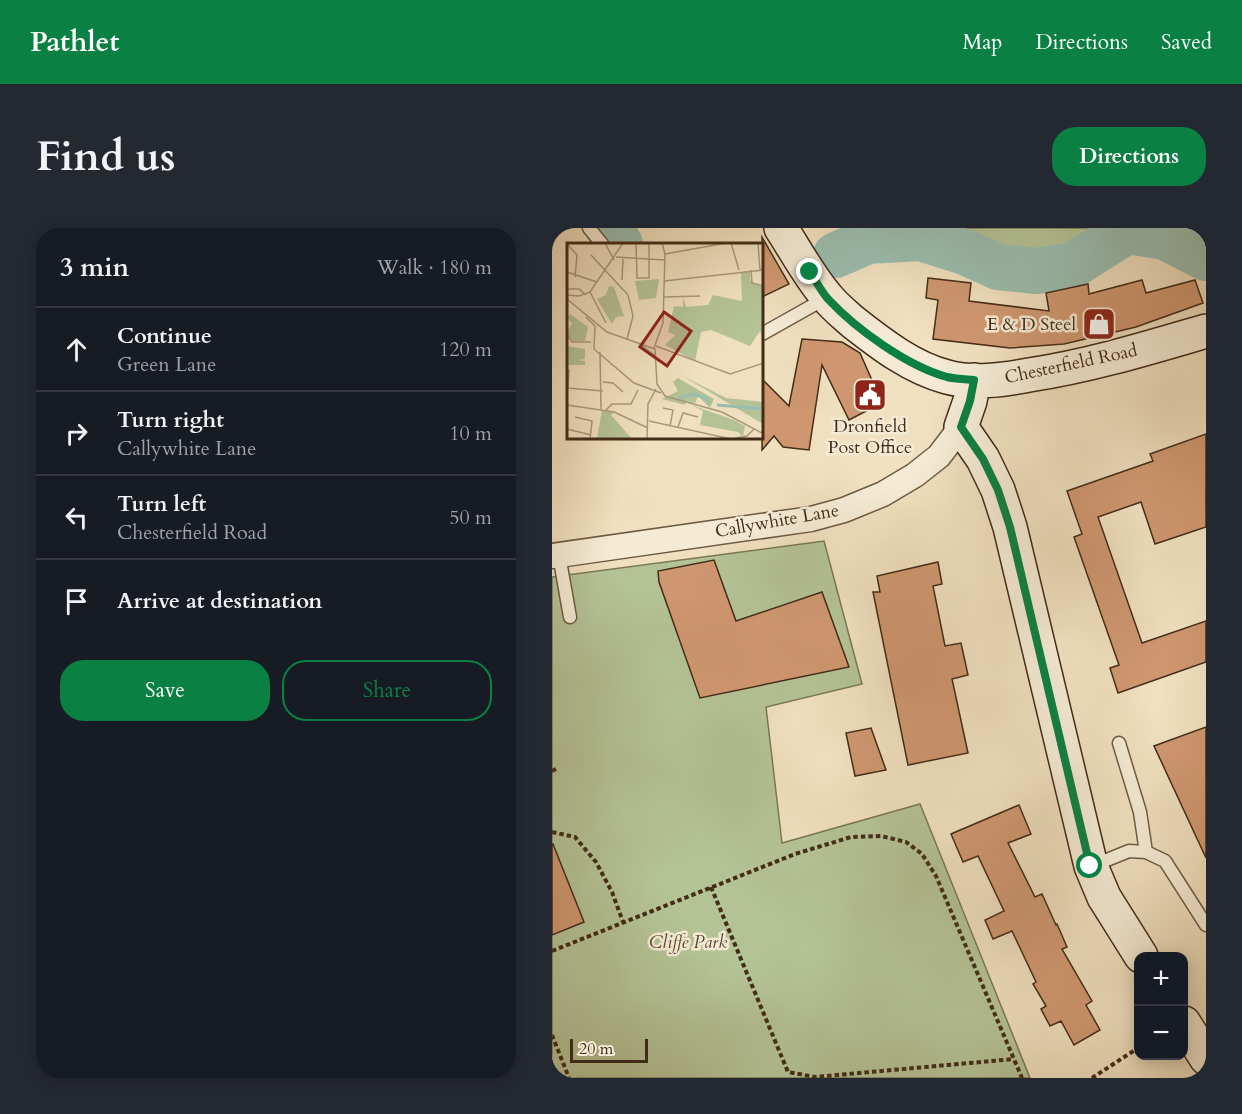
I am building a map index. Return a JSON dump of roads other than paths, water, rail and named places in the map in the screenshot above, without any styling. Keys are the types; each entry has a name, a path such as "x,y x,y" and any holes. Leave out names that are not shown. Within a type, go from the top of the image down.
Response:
{"main road":[{"name":"Chesterfield Road","path":"781,228 827,297 842,312 870,335 920,368 948,378 1004,379 1049,372 1126,355 1206,330"},
{"name":"Callywhite Lane","path":"961,427 974,380"},
{"path":"961,427 983,459 998,490 1010,527 1090,866 1104,897 1138,952"},
{"path":"1188,1029 1206,1058"}],"street":[{"name":"Callywhite Lane","path":"556,556 811,519 844,510 883,494 915,475 939,456 961,427"}],"lane":[{"path":"589,228 601,243"},
{"path":"764,333 827,297"},
{"path":"556,556 570,618"},
{"path":"1119,743 1140,812 1146,852"},
{"path":"1090,866 1128,851 1146,852 1165,861 1206,925"}],"waterway":[{"path":"608,228 619,243"},
{"path":"836,255 868,241 920,238 965,252 998,267 1037,271 1073,265 1127,231 1165,237 1206,258"}],"place":[{"name":"E & D Steel","path":"1099,324"},
{"name":"Dronfield Post Office","path":"870,395"}],"park label":[{"name":"Cliffe Park","path":"688,942"}]}
